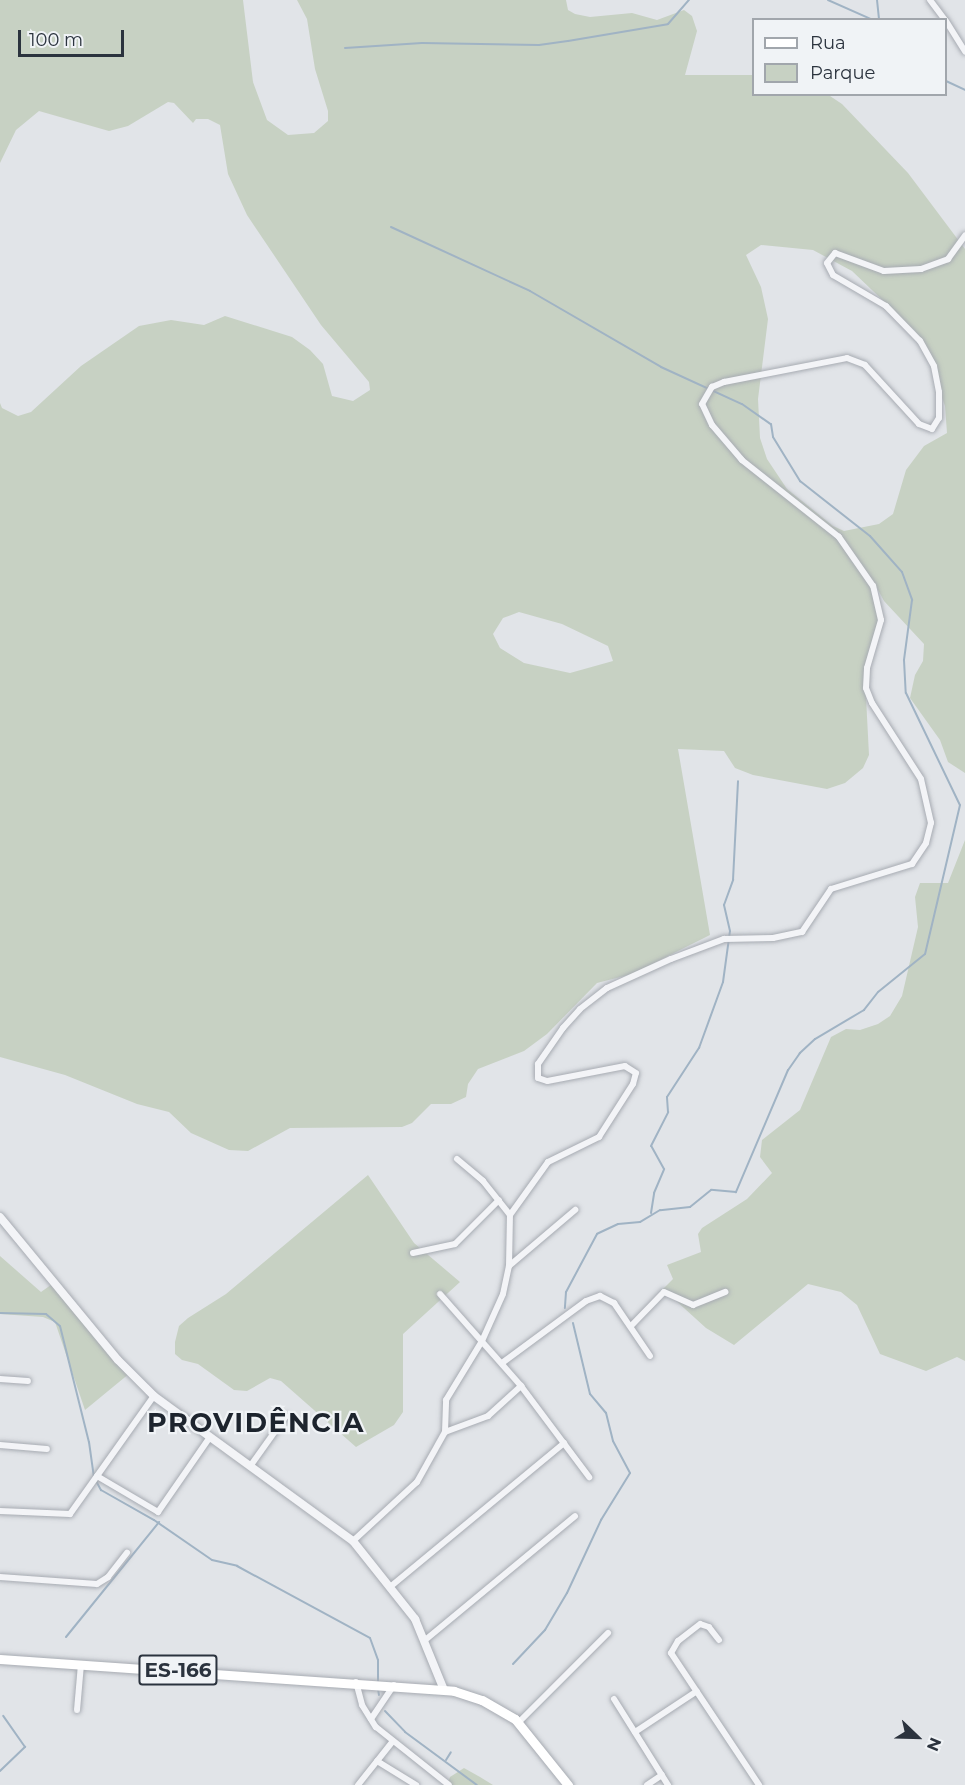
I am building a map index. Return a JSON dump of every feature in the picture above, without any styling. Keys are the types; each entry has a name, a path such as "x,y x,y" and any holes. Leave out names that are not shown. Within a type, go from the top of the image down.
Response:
{"main road":[{"name":"ES-166","path":"0,1659 356,1682"},
{"path":"356,1682 444,1690 482,1700 519,1722 568,1785"}],"street":[{"path":"930,0 944,18"},
{"path":"947,23 965,52"},
{"path":"353,1541 417,1482 445,1432 446,1400 482,1341 502,1294 509,1266 510,1215 544,1165 599,1137 636,1078 634,1070 625,1066 547,1081 538,1078 538,1064 580,1009 607,988 717,941 802,932 831,889 912,864 926,843 931,823 921,779 866,688 867,668 881,620 873,586 839,537 742,460 712,425 702,404 712,387 724,382 848,358 865,365 919,424 932,429 939,418 939,392 934,366 924,347 893,312 833,275 826,263 835,253 884,270 921,269 948,259 965,236"},
{"path":"457,1159 499,1200 510,1215"},
{"path":"413,1253 454,1244 499,1200"},
{"path":"509,1266 575,1210"},
{"path":"0,1217 118,1360 154,1396 353,1541 415,1619 444,1690"},
{"path":"631,1326 664,1292 693,1305 725,1292"},
{"path":"440,1294 521,1386 589,1477"},
{"path":"502,1363 591,1298 605,1297 618,1308 650,1356"},
{"path":"0,1379 28,1381"},
{"path":"445,1432 488,1416 521,1386"},
{"path":"0,1511 66,1516 78,1507 154,1396"},
{"path":"251,1465 286,1416"},
{"path":"95,1480 153,1510 160,1511 210,1437"},
{"path":"390,1587 564,1443"},
{"path":"0,1445 47,1449"},
{"path":"424,1641 575,1516"},
{"path":"0,1577 97,1584 108,1577 127,1553"},
{"path":"719,1640 709,1627 700,1624 672,1648 671,1653 759,1785"},
{"path":"519,1722 608,1633"},
{"path":"77,1710 81,1664"},
{"path":"356,1682 371,1719 393,1741 449,1785"},
{"path":"371,1719 389,1684"},
{"path":"635,1732 697,1691"},
{"path":"614,1699 668,1785"},
{"path":"358,1785 393,1741"},
{"path":"377,1761 416,1785"},
{"path":"647,1785 662,1775"}],"green space":[{"path":"0,0 243,0 253,82 267,120 288,135 314,133 328,121 328,111 315,69 307,19 297,0 566,0 568,10 575,14 590,17 632,13 657,20 684,10 692,16 697,31 685,75 752,75 752,96 830,96 842,104 908,173 965,249 965,773 948,762 940,740 910,698 915,675 923,661 924,644 884,601 877,588 879,636 865,678 869,755 863,768 845,783 827,789 753,775 735,768 724,751 678,749 710,935 632,974 597,983 547,1034 524,1051 478,1069 468,1084 466,1097 451,1104 431,1104 412,1123 402,1127 290,1128 248,1151 229,1150 191,1133 169,1112 137,1104 65,1075 0,1057 0,403 2,408 18,416 31,412 81,366 139,326 171,320 204,325 225,316 292,337 310,350 323,364 332,396 353,401 370,390 369,382 321,325 247,215 228,174 220,125 208,119 196,119 193,123 174,103 168,102 128,126 109,131 39,111 16,130 0,163","holes":["761,245 813,250 852,271 916,332 945,406 947,433 924,446 906,470 893,514 879,524 844,531 833,526 787,489 767,459 760,438 758,399 768,319 761,287 746,255","519,612 562,624 608,646 613,661 570,673 524,663 500,648 493,634 503,618"]},
{"path":"965,840 965,1361 957,1357 926,1371 880,1354 857,1305 841,1292 808,1284 734,1345 706,1328 663,1289 673,1279 667,1265 701,1252 698,1234 702,1228 747,1199 772,1173 760,1157 762,1140 800,1110 831,1037 846,1029 860,1030 878,1024 890,1016 902,996 918,927 915,897 920,883 948,883"},
{"path":"368,1175 414,1243 460,1282 403,1334 403,1412 394,1425 356,1447 281,1381 270,1378 247,1391 234,1390 198,1364 182,1360 175,1354 175,1342 179,1326 188,1318 226,1294"},
{"path":"0,1256 41,1292 55,1282 130,1373 85,1410 55,1322 43,1317 0,1314"},
{"path":"464,1768 493,1785 447,1785 450,1777"}],"waterway":[{"path":"345,48 422,43 539,45 568,41 668,24 689,0"},
{"path":"828,0 868,18"},
{"path":"877,0 879,18"},
{"path":"947,81 965,90"},
{"path":"391,227 530,291 661,367 742,404 771,424 773,437 800,481 870,536 902,572 912,600 904,660 906,693 960,805 925,954 878,992 864,1010 815,1039 800,1053 788,1070 736,1192 711,1190 690,1207 660,1210 640,1222 618,1224 597,1234 566,1292 565,1308"},
{"path":"651,1213 654,1193 664,1169 651,1146 668,1112 667,1097 699,1048 723,982 730,931 724,905 733,880 738,781"},
{"path":"0,1313 46,1314 60,1326 89,1442 94,1477 101,1490 154,1520 212,1560 237,1566 370,1638 378,1660 378,1683"},
{"path":"513,1664 545,1630 567,1593 601,1520 630,1473 613,1441 606,1413 590,1394 573,1323"},
{"path":"66,1637 159,1522"},
{"path":"378,1689 379,1695"},
{"path":"385,1711 405,1732 477,1785"},
{"path":"0,1771 25,1747 3,1716"},
{"path":"446,1760 451,1752"}],"district":[{"name":"PROVIDÊNCIA","path":"256,1423"}]}
